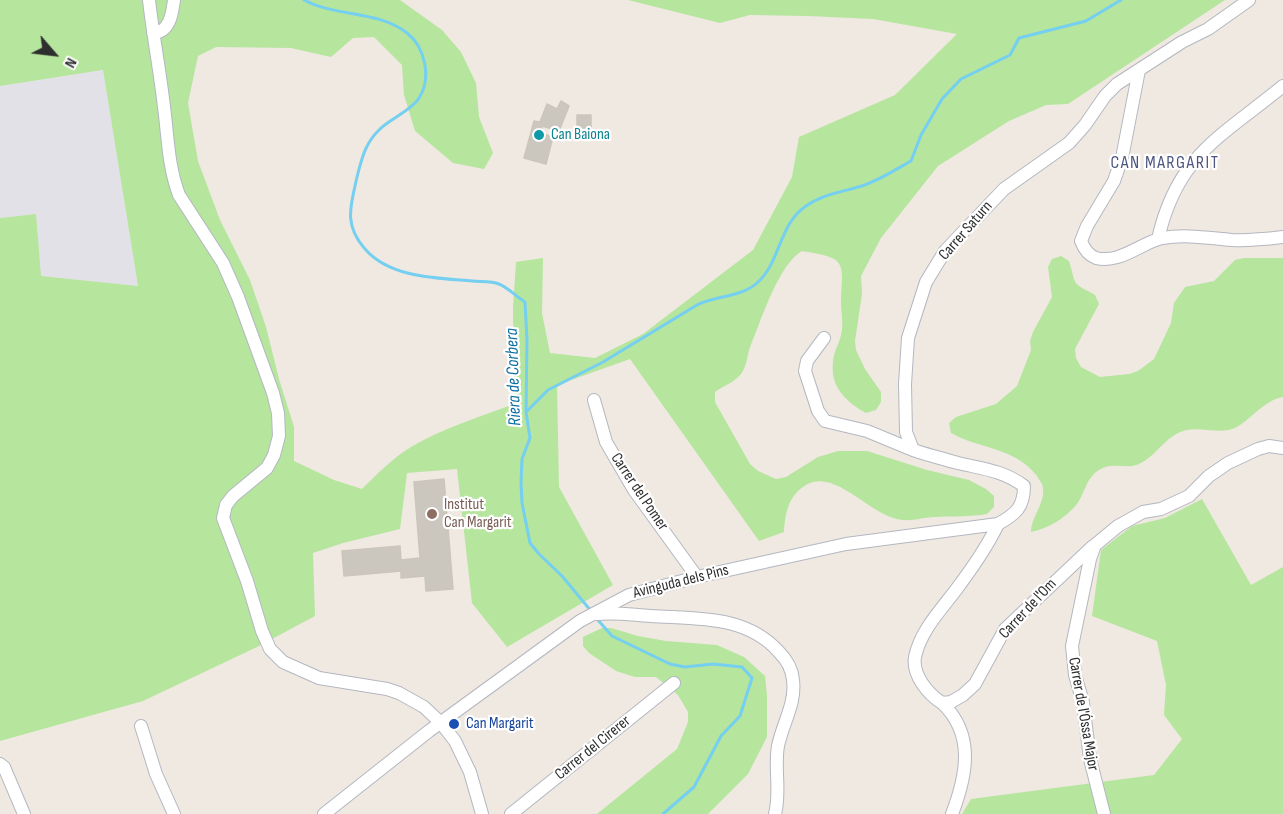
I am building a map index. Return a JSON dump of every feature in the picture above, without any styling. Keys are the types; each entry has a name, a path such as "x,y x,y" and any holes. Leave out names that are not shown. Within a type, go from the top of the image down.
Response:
{"street":[{"path":"149,0 164,106 168,158 174,183 179,195 222,263 238,297 278,413 279,436 274,455 267,468 233,496 226,505 223,518 247,581 262,631 270,649 283,662 319,678 387,689 424,707 455,741 470,772 482,814"},
{"path":"153,33 166,27 172,17 174,0"},
{"name":"Carrer Saturn","path":"913,450 906,432 905,384 908,338 926,282 945,251 1004,189 1069,143 1117,84 1182,42 1208,29 1249,0"},
{"path":"1138,70 1122,158 1114,181 1087,226 1081,242 1085,251 1096,258 1114,258 1158,239 1173,236 1233,240 1283,237"},
{"path":"1158,239 1163,214 1185,171 1196,157 1226,130 1283,86"},
{"path":"824,338 807,361 805,371 818,411 825,421 867,431 913,450 961,464 995,470 1024,486 1024,499 1015,515 998,524 988,544 930,624 914,659 918,676 925,688 954,714 961,729 965,750 964,769 959,796 952,814"},
{"name":"Carrer del Pomer","path":"594,400 606,442 634,490 697,577"},
{"path":"1095,545 1118,526 1143,512 1161,509 1188,496 1209,476 1228,464 1258,449 1269,446 1283,448"},
{"name":"Avinguda dels Pins","path":"324,814 441,723 591,614 629,595 697,577 846,544 998,524"},
{"name":"Carrer de l'Om","path":"942,702 951,702 975,684 1005,629 1095,545"},
{"name":"Carrer de l'Óssa Major","path":"1095,545 1072,646 1072,658 1083,702 1090,759 1104,814"},
{"path":"591,614 618,612 732,623 766,638 788,662 793,677 794,696 778,748 776,814"},
{"name":"Carrer del Cirerer","path":"511,814 674,683"},
{"path":"141,726 156,774 174,814"},
{"path":"0,764 4,767 24,814"},
{"path":"343,799 345,814"}],"shaded area":[{"path":"103,70 138,286 40,276 36,214 0,218 0,86"}],"green space":[{"path":"0,0 400,0 442,30 461,52 476,83 479,117 493,153 484,169 453,163 415,131 404,95 402,65 374,37 353,38 331,57 291,48 216,47 198,56 188,103 198,161 220,220 250,280 266,327 294,427 294,461 334,480 362,489 392,461 423,440 514,404 513,308 516,262 543,258 542,313 550,353 595,358 643,334 753,250 792,177 799,137 895,95 957,34 873,19 750,15 720,23 628,0 1225,0 1068,104 1046,105 1009,121 938,166 881,238 861,276 862,294 855,341 856,350 865,369 881,392 881,402 876,410 866,413 852,404 841,393 834,379 833,359 842,327 842,278 839,264 835,259 827,256 802,251 785,268 778,281 750,347 743,371 736,379 715,392 715,402 750,464 758,471 776,479 786,477 818,457 838,451 867,451 927,470 969,480 994,496 994,507 987,514 903,520 878,511 840,487 827,482 815,482 803,487 794,496 786,513 784,532 759,541 630,359 557,385 559,487 613,585 507,647 472,603 457,469 407,473 400,529 313,553 315,616 257,647 143,701 0,741 0,218 36,214 41,276 138,286 103,70 0,86"},
{"path":"1061,256 1069,261 1076,282 1095,295 1099,304 1075,349 1076,358 1081,367 1100,377 1138,371 1154,359 1171,323 1174,303 1185,287 1214,281 1235,260 1283,258 1283,397 1270,402 1237,427 1219,431 1199,429 1180,432 1139,464 1104,467 1091,477 1080,500 1067,514 1050,526 1031,532 1043,494 1042,485 1037,476 1028,466 1008,454 951,433 949,423 956,417 996,404 1017,386 1031,350 1030,341 1033,332 1052,297 1048,267 1052,259"},
{"path":"1202,499 1251,585 1283,567 1283,814 962,814 971,799 1154,775 1182,739 1164,715 1166,685 1157,641 1092,616 1101,550 1132,526 1165,518"},
{"path":"602,628 666,641 717,645 744,657 765,676 767,737 748,774 708,814 597,814 677,749 688,722 688,712 678,695 656,677 635,677 616,671 589,653 583,646 583,637"}],"building":[{"name":"Can Baiona","path":"561,101 569,106 559,131 542,126 541,133 553,137 546,164 524,158 534,121 540,122 547,104 557,109"},
{"path":"577,115 591,115 591,134 577,134"},
{"name":"Institut Can Margarit","path":"444,479 453,589 426,591 425,576 401,578 401,571 344,576 342,551 400,546 401,560 420,558 414,482"}],"waterway":[{"name":"Riera de Corbera","path":"304,0 329,9 370,17 396,26 413,39 422,54 426,72 419,98 380,129 367,145 351,205 351,223 358,240 365,249 387,266 415,275 496,283 525,302 526,412 530,438 522,459 521,482 522,503 530,543 591,611"},
{"path":"526,412 548,390 603,362 697,305 736,294 757,283 771,265 790,223 797,214 819,199 869,184 911,161 921,135 942,99 961,79 1010,55 1019,38 1086,21 1121,0"},
{"name":"Riera de Corbera","path":"597,619 612,636 670,664 685,667 713,664 742,667 752,678 740,716 721,736 694,787 663,814"}],"place":[{"name":"Can Baiona","path":"539,135"},
{"name":"Institut Can Margarit","path":"432,514"},
{"name":"Can Margarit","path":"454,724"}],"district":[{"name":"CAN MARGARIT","path":"1165,163"}]}
